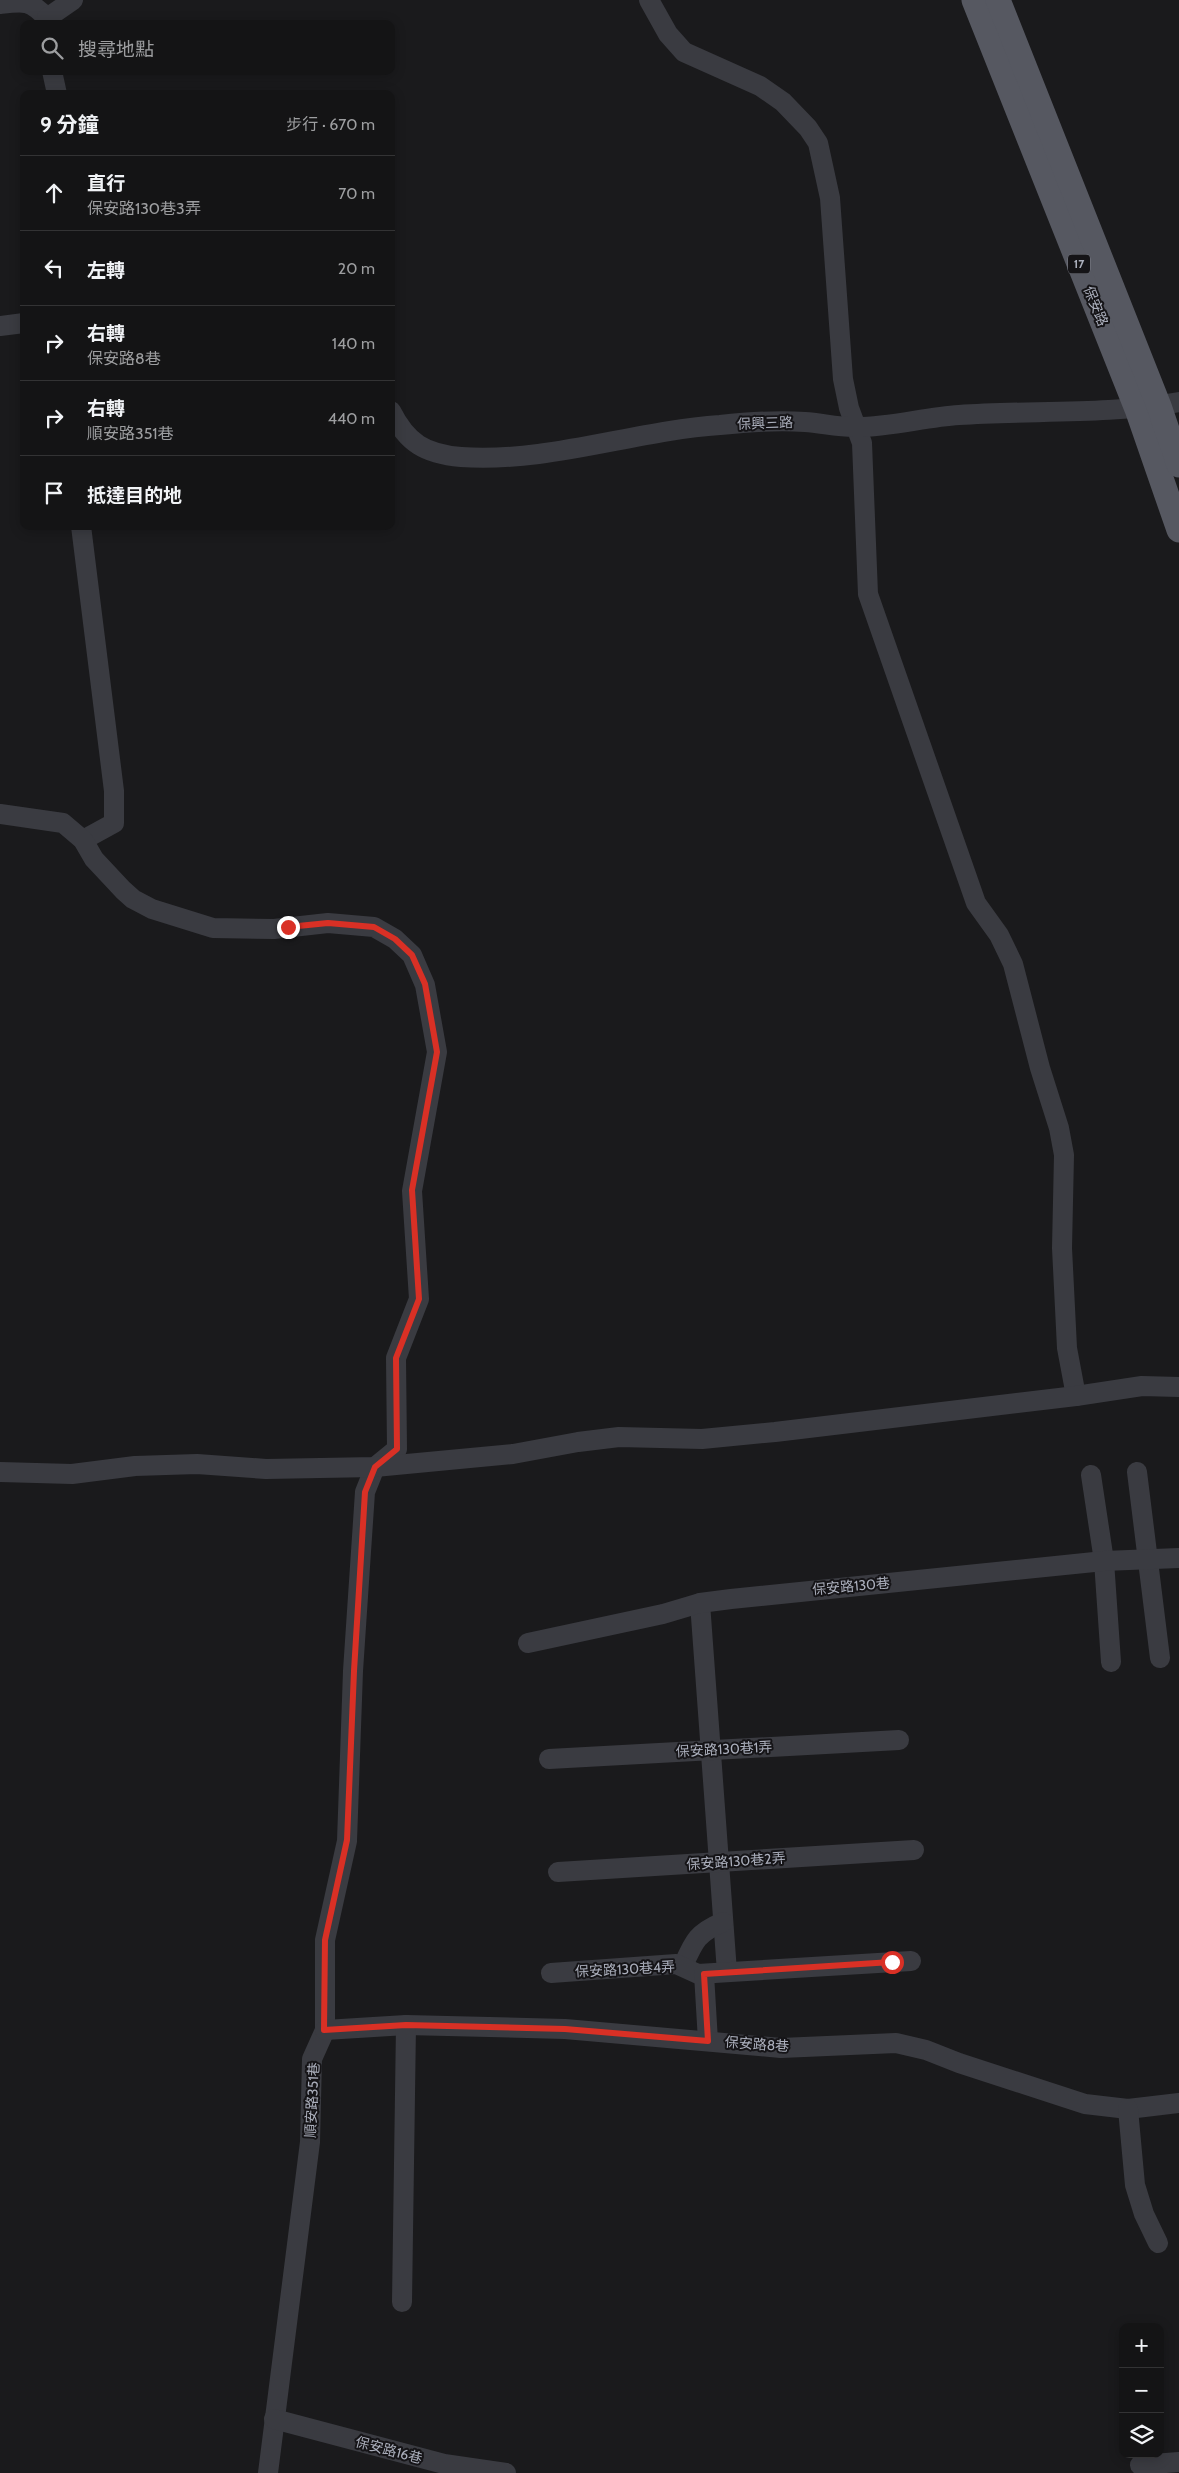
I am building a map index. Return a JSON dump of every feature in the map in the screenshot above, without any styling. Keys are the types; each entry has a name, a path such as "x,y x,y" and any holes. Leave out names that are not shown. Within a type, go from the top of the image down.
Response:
{"main road":[{"name":"保安路","path":"974,0 1158,405 1179,530"},
{"name":"保安路","path":"998,0 1158,405 1179,465"}],"street":[{"path":"48,20 73,0"},
{"path":"649,0 668,34 684,52 760,86 783,102 808,128 818,143 830,198 843,379 849,408 862,443 866,574 873,614 976,903 1000,935 1013,964 1040,1068 1060,1128 1064,1155 1062,1248 1067,1348 1076,1396"},
{"path":"0,4 29,2 36,4 46,20"},
{"path":"53,75 56,90"},
{"path":"0,326 20,324"},
{"name":"保興三路","path":"395,419 400,430 420,447 438,453 462,457 514,456 592,446 675,428 778,421 856,427 959,415 1158,405"},
{"path":"81,530 114,811 114,823 83,840"},
{"name":"順安路351巷","path":"0,814 64,823 83,840 103,870 133,899 152,908 213,928 274,929 328,923 374,927 395,939 412,955 418,966 425,984 437,1052 412,1190 419,1299 396,1358 397,1449 375,1467 365,1492 354,1671 347,1840 325,1940 324,2030 312,2059 310,2142 268,2473"},
{"path":"0,1472 72,1474 135,1466 197,1464 266,1469 375,1467 512,1454 619,1437 702,1439 1076,1396 1142,1386 1179,1387"},
{"path":"1137,1472 1160,1658"},
{"path":"1091,1475 1104,1562 1111,1662"},
{"name":"保安路130巷","path":"528,1643 663,1614 700,1603 805,1590 1104,1562 1179,1558"},
{"path":"700,1603 727,1972"},
{"name":"保安路130巷1弄","path":"549,1759 899,1740"},
{"name":"保安路130巷2弄","path":"558,1872 914,1850"},
{"path":"683,1966 694,1940 707,1929 723,1922"},
{"name":"保安路130巷4弄","path":"551,1973 676,1964 683,1966 692,1973 704,1974 911,1961"},
{"path":"704,1974 708,2041"},
{"path":"402,2302 406,2025"},
{"name":"保安路8巷","path":"324,2030 406,2025 565,2029 781,2048 896,2043 926,2050 958,2063 1085,2104 1128,2109 1179,2103"},
{"path":"1128,2109 1135,2185 1144,2214 1158,2243"},
{"name":"保安路16巷","path":"274,2419 444,2464 506,2473"},
{"path":"1140,2465 1179,2462"}],"route":[{"path":"288,927 328,923 350,924 374,927 395,939 412,955 425,984 437,1052 412,1190 413,1234 419,1299 396,1358 397,1449 375,1467 365,1492 354,1671 347,1840 325,1940 324,2030 406,2025 565,2029 708,2041 704,1974 892,1962"}]}
